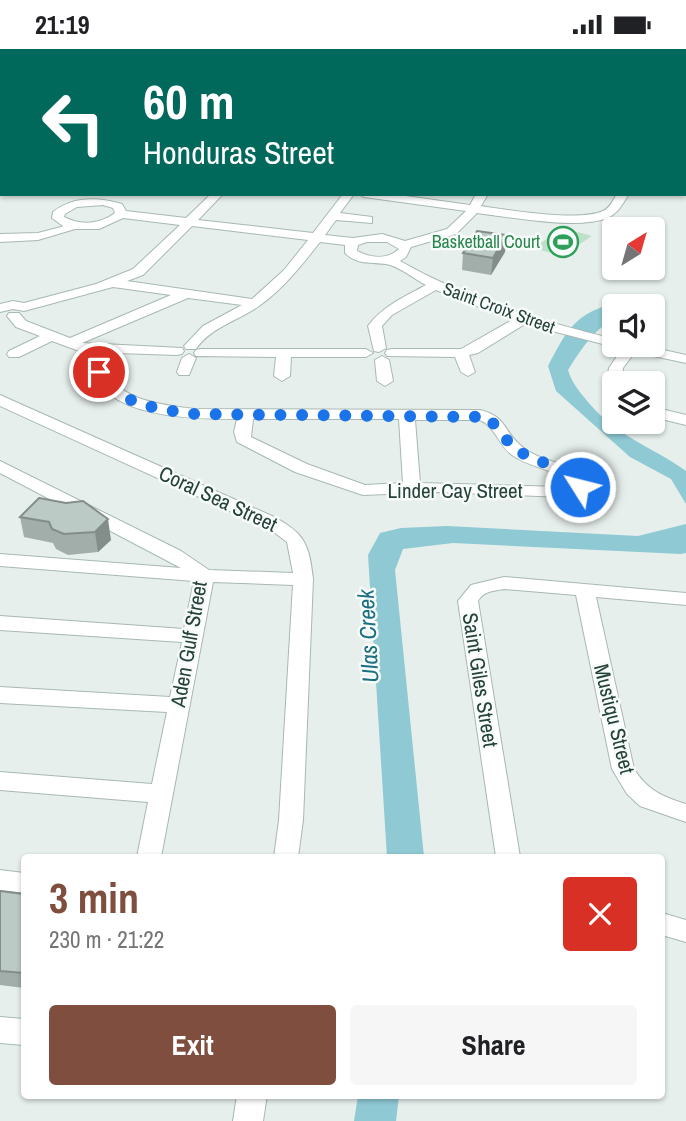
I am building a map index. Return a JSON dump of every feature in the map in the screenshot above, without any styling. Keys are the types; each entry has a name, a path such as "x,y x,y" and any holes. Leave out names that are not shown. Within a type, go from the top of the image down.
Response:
{"street":[{"path":"13,313 138,272 216,196"},
{"path":"188,356 204,330 255,303 282,278 347,196"},
{"path":"379,196 556,219 593,219 612,211 622,196"},
{"path":"118,217 122,210 112,204 71,201 59,212 58,219 74,225 90,226 118,217 352,246 368,238 386,238 404,246 455,232 465,223 481,196"},
{"path":"332,216 368,220"},
{"path":"2,241 60,233 74,225"},
{"name":"Saint Croix Street","path":"352,246 363,259 389,260 436,285 523,319 602,340"},
{"path":"389,260 402,255 406,249 404,246"},
{"path":"111,283 255,303"},
{"path":"385,381 375,326 387,312 436,285"},
{"path":"68,344 187,293"},
{"path":"0,308 13,305 13,313 22,324 68,344 188,356 461,353 483,344 523,319"},
{"path":"14,354 50,337"},
{"path":"112,350 99,366 99,372 109,385 132,401 152,408 195,414 407,415 412,488"},
{"path":"282,376 284,353"},
{"path":"461,353 468,372"},
{"path":"665,354 686,359"},
{"name":"Coral Sea Street","path":"0,400 283,528 299,544 303,579 291,820 286,854"},
{"name":"Linder Cay Street","path":"246,414 243,439 301,468 363,490 412,488 562,492 580,487 572,475 515,450 488,417 407,415"},
{"path":"665,415 686,420"},
{"name":"Aden Gulf Street","path":"0,467 174,555 205,576 150,854"},
{"path":"0,560 205,576 303,579"},
{"name":"Saint Giles Street","path":"508,854 468,601 470,594 480,587 504,583 686,599"},
{"name":"Mustiqu Street","path":"585,590 623,769 632,788 651,803 686,813"},
{"path":"0,623 194,636"},
{"path":"0,695 180,705"},
{"path":"0,781 161,794"},
{"path":"0,880 21,883"},
{"path":"665,925 686,931"},
{"path":"0,1030 21,1032"},
{"path":"248,1121 251,1099"}],"green space":[{"name":"Basketball Court","path":"563,228 592,236 562,256 533,248"}],"water":[{"path":"602,307 602,328 568,370 582,394 602,416 602,432 556,391 548,366 568,331"},
{"path":"604,434 626,434 686,471 686,504 671,479 630,457"},
{"path":"686,524 686,553 453,543 403,549 395,570 424,854 387,854 368,555 380,533 401,528 447,526 638,536"},
{"path":"358,1099 399,1099 396,1121 354,1121"}],"building":[{"path":"477,231 506,235 493,258 463,253"},
{"path":"39,498 66,503 83,501 108,519 95,532 64,534 52,529 49,522 20,517"},
{"path":"0,891 21,894 21,973 0,971"}],"place":[{"name":"Basketball Court","path":"563,242"}],"route":[{"path":"99,372 109,385 132,401 152,408 195,414 480,415 493,419 515,450 572,475 580,487"}],"water label":[{"name":"Ulas Creek","path":"368,636"}]}
